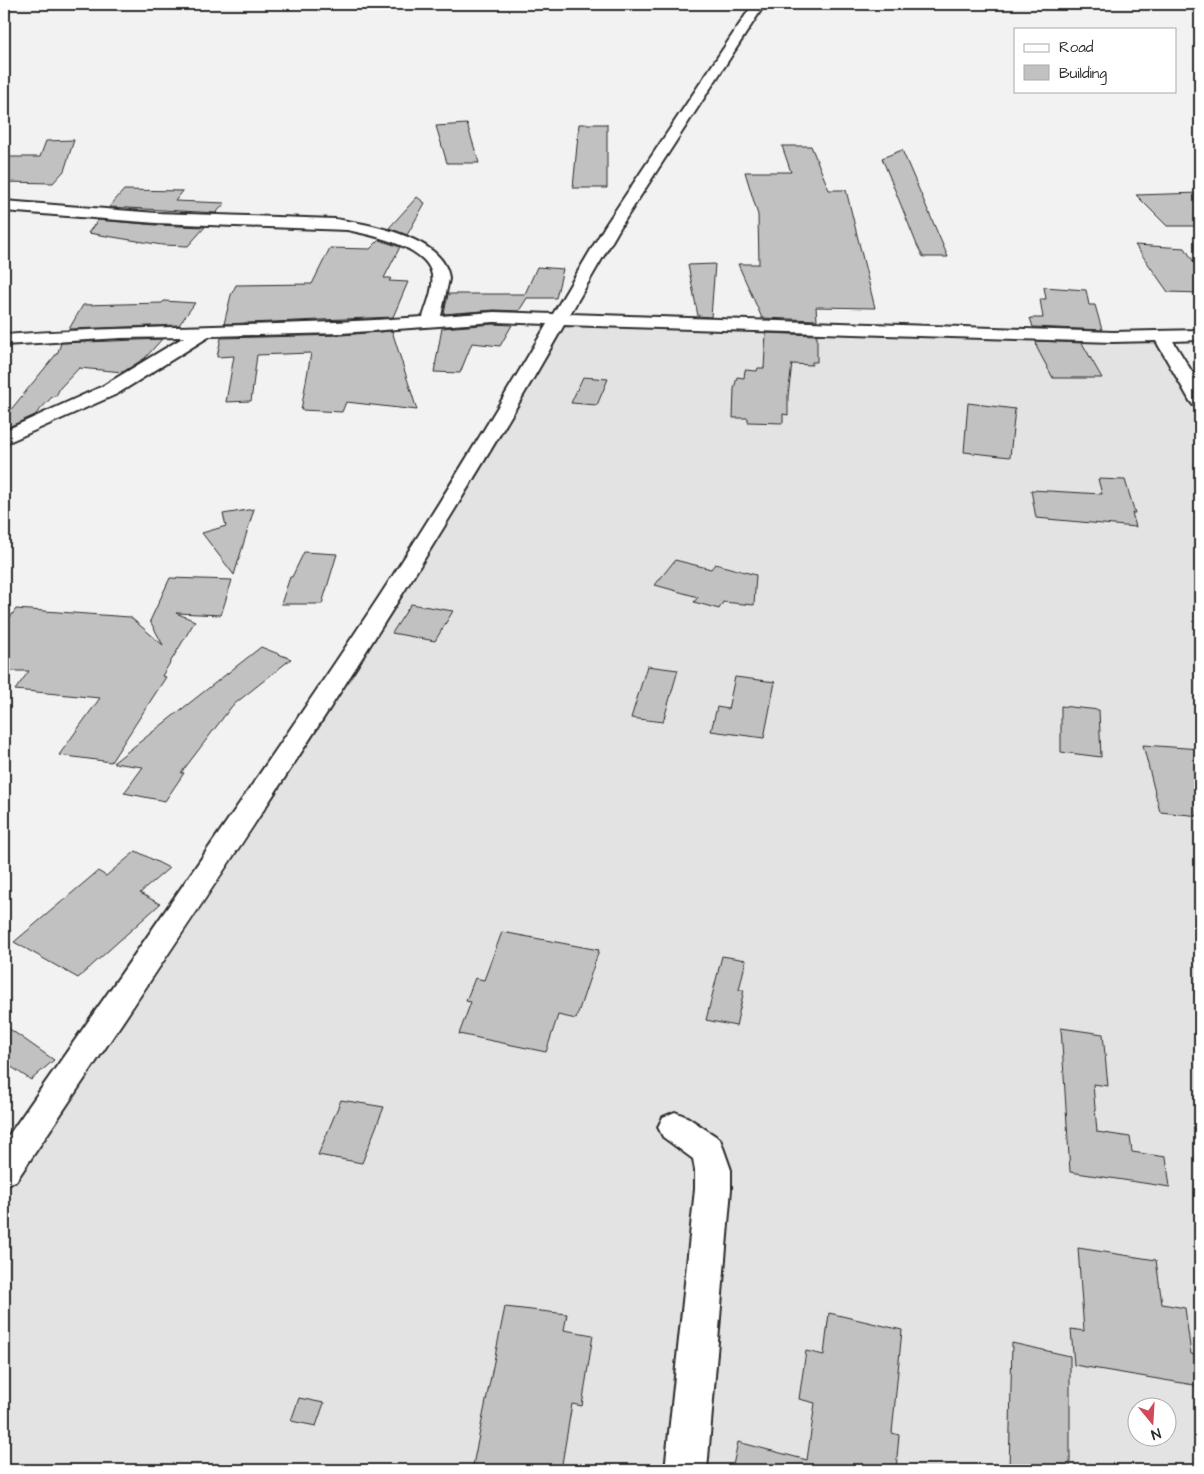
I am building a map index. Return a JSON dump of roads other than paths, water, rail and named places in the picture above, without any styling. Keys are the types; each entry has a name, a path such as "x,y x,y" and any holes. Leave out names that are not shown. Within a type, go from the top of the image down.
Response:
{"street":[{"path":"4,1170 137,977 391,596 449,504 638,186 759,4"},
{"path":"4,206 156,218 335,224 388,234 424,252 437,265 440,274 438,295 432,320"},
{"path":"4,340 208,330 342,328 494,317 851,330 1162,337 1200,335"},
{"path":"4,438 110,390 208,330"},
{"path":"1162,337 1200,401"},
{"path":"675,1127 708,1150 713,1170 708,1252 686,1470"}]}
